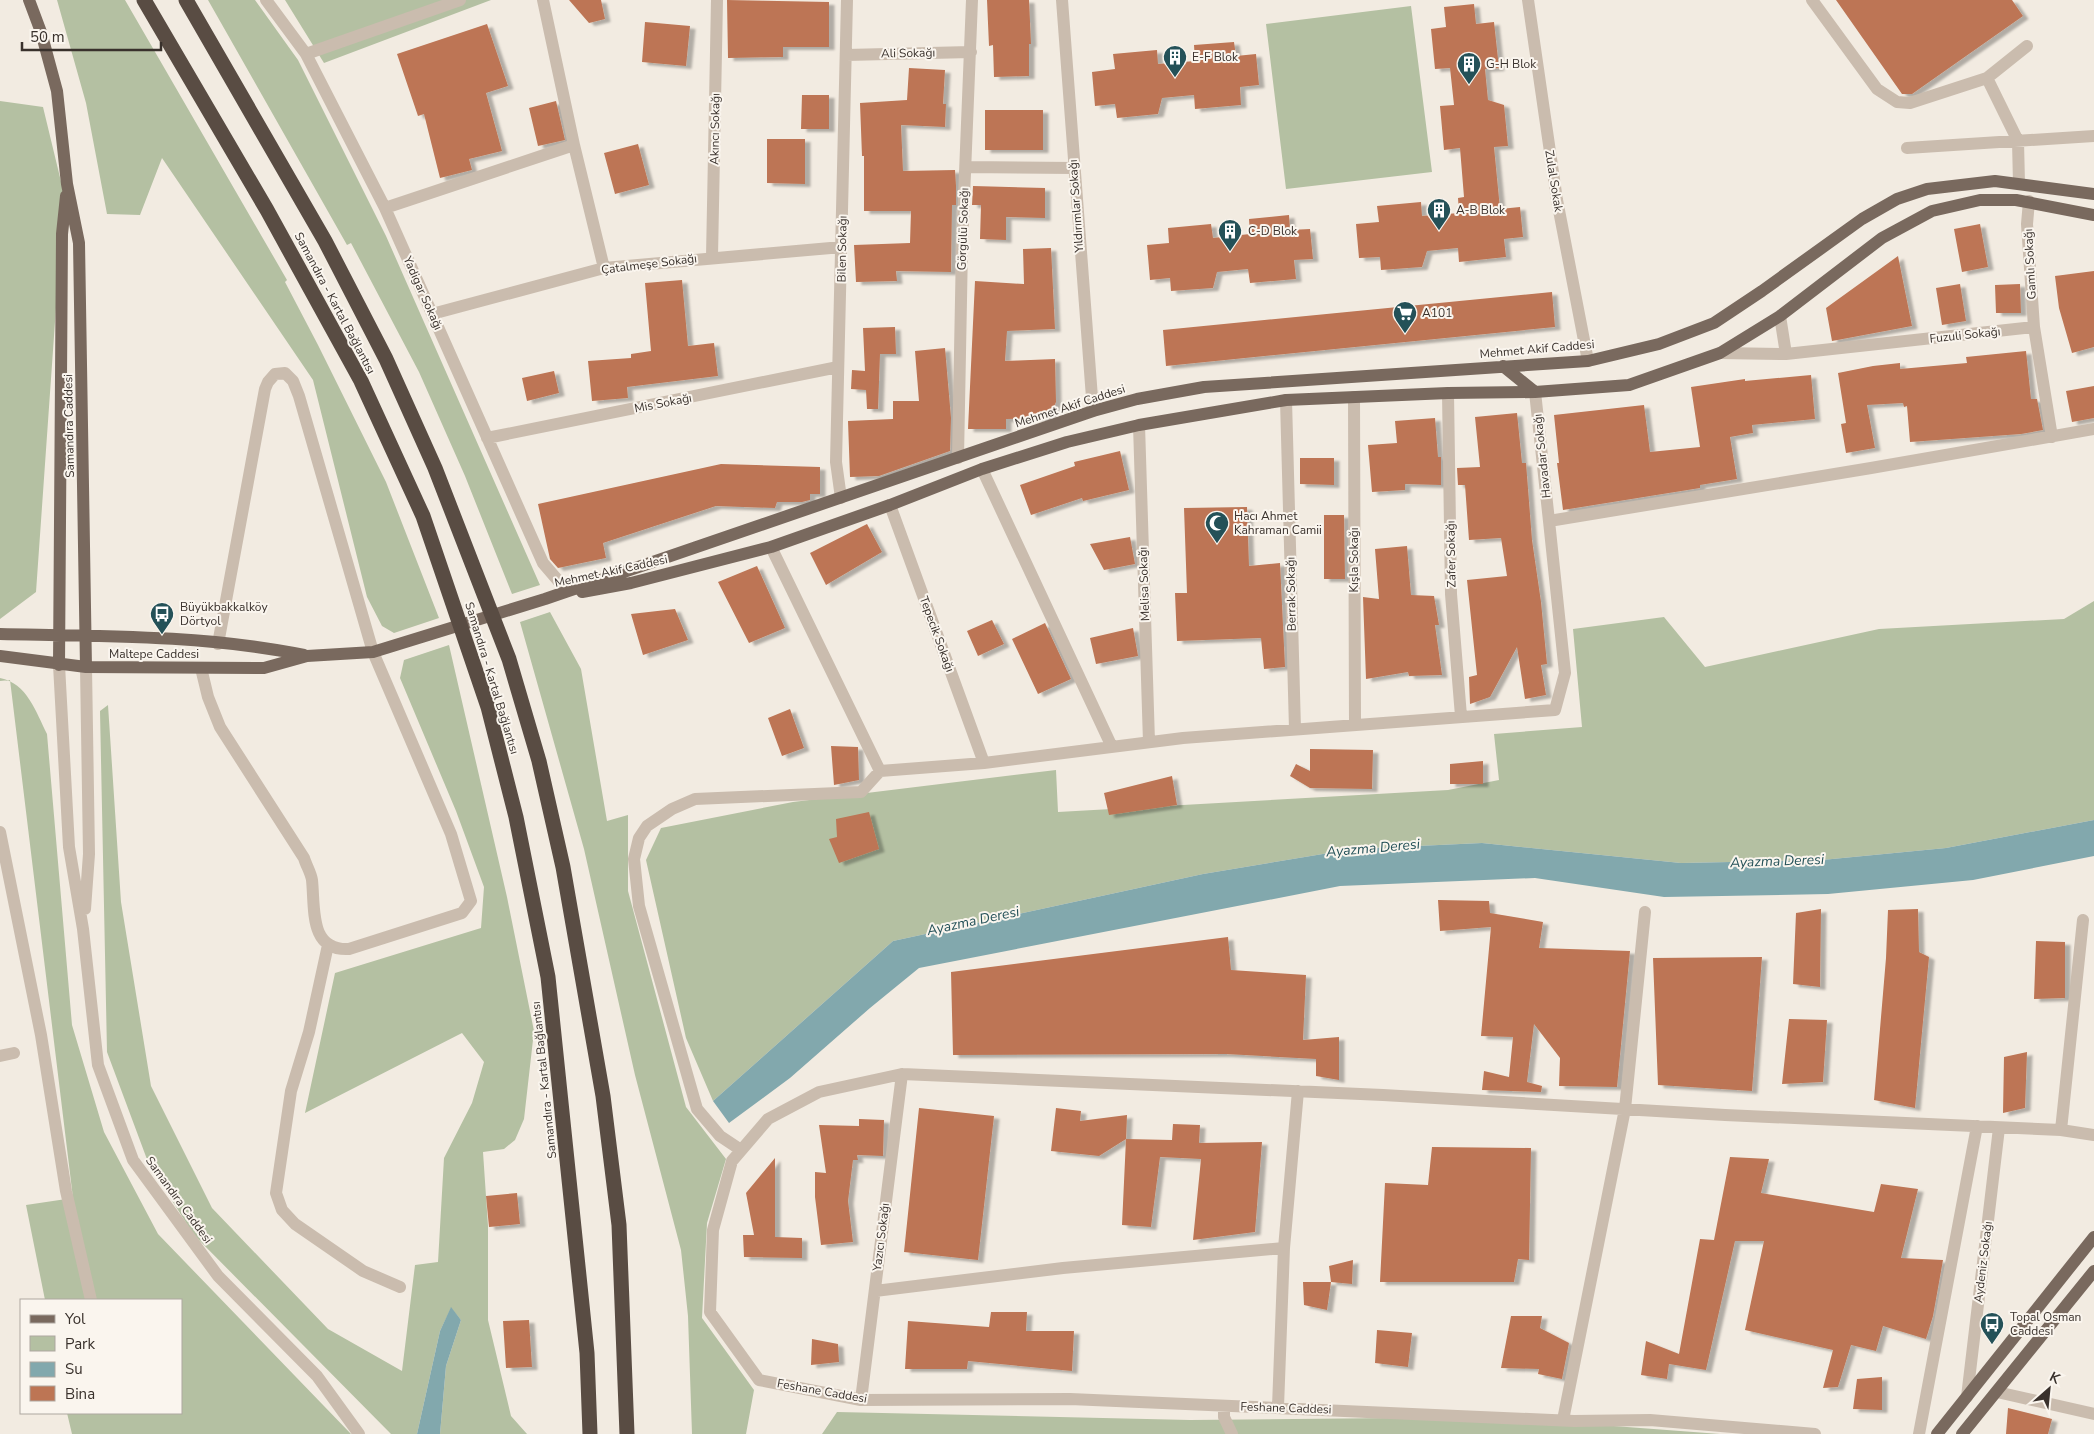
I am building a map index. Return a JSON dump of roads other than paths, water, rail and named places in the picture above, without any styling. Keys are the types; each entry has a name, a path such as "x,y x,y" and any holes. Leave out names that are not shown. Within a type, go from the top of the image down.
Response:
{"highway":[{"name":"Samandıra - Kartal Bağlantısı","path":"144,0 267,210 361,381 423,516 488,708 516,817 548,977 587,1353 590,1434"},
{"name":"Samandıra - Kartal Bağlantısı","path":"186,0 325,242 386,359 435,468 509,659 539,762 563,867 603,1096 618,1225 627,1434"}],"main road":[{"name":"Samandıra Caddesi","path":"29,0 41,32 57,91 67,184 79,242 86,668"},
{"name":"Mehmet Akif Caddesi","path":"545,599 1093,411 1137,399 1204,387 1588,361 1659,344 1714,323 1862,218 1897,199 1927,189 1995,181 2094,194"},
{"name":"Samandıra Caddesi","path":"59,665 62,234 67,184"},
{"path":"1927,189 1932,211"},
{"name":"Mehmet Akif Caddesi","path":"545,599 631,583 771,547 890,505 982,469 1067,442 1139,425 1286,400 1448,393 1535,392 1629,385 1720,353 1780,316 1882,238 1932,211 1980,200 2029,201 2094,215"},
{"path":"1503,366 1535,392"},
{"path":"1344,378 1354,397"},
{"path":"958,458 982,469"},
{"name":"Maltepe Caddesi","path":"0,656 86,668 264,668 307,656 373,652 545,599"},
{"name":"Maltepe Caddesi","path":"0,634 86,635 261,646 307,656"},
{"path":"1937,1434 2094,1237"},
{"path":"1962,1434 2094,1271"}],"street":[{"name":"Yadigar Sokağı","path":"266,0 306,54 385,208 543,563 567,591"},
{"path":"306,54 460,0"},
{"path":"543,0 574,145 604,268"},
{"name":"Akıncı Sokağı","path":"712,257 717,0"},
{"name":"Bilen Sokağı","path":"841,498 836,462 847,0"},
{"name":"Görgülü Sokağı","path":"958,458 972,0"},
{"name":"Yıldırımlar Sokağı","path":"1062,0 1093,411"},
{"name":"Zulal Sokak","path":"1528,0 1557,200 1588,361"},
{"path":"1812,0 1876,89 1897,102 1910,103 1986,78 2027,46"},
{"name":"Ali Sokağı","path":"846,55 971,52"},
{"path":"1986,78 2018,141 2019,184"},
{"path":"1907,148 2094,136"},
{"path":"385,208 574,145"},
{"path":"966,167 1074,168"},
{"name":"Gamlı Sokağı","path":"2029,201 2027,224 2034,327"},
{"name":"Çatalmeşe Sokağı","path":"432,314 604,268 842,247"},
{"path":"1780,316 1786,354"},
{"path":"2034,327 2052,437"},
{"name":"Fuzuli Sokağı","path":"1720,353 1786,354 2034,327"},
{"name":"Mis Sokağı","path":"487,438 838,367"},
{"path":"201,668 208,697 220,726 304,858 312,879 317,929 321,938 328,945 337,950 349,949 462,913 471,901 451,834 373,652 299,396 293,381 285,373 275,374 265,389 218,644"},
{"name":"Havadar Sokağı","path":"1461,716 1555,710 1565,672 1535,392"},
{"name":"Zafer Sokağı","path":"1448,393 1451,594 1461,716"},
{"name":"Kışla Sokağı","path":"1354,397 1355,724"},
{"name":"Berrak Sokağı","path":"1286,400 1295,729"},
{"name":"Melisa Sokağı","path":"1139,425 1149,742"},
{"path":"1549,521 2094,429"},
{"path":"982,469 1112,747"},
{"name":"Tepecik Sokağı","path":"890,505 984,763"},
{"path":"771,547 880,771"},
{"path":"59,665 69,846 83,929"},
{"path":"83,929 88,854 86,668"},
{"path":"1461,716 1149,742 984,763 880,771 861,792 695,799 672,809 647,826 639,838 634,858 639,906 697,1109 720,1136 741,1150 768,1119 819,1092 902,1074 1298,1091 2061,1130 2094,1135"},
{"path":"0,832 41,1035 66,1191 91,1299"},
{"path":"1563,1420 1625,1109 1645,912"},
{"path":"2061,1130 2083,920"},
{"name":"Samandıra Caddesi","path":"83,929 98,1065 133,1160 218,1276 316,1376 359,1434"},
{"path":"328,945 309,1032 289,1100 285,1144 276,1193 282,1210 295,1224 363,1271 400,1287"},
{"path":"0,1056 14,1053"},
{"name":"Yazıcı Sokağı","path":"861,1400 902,1074"},
{"path":"1278,1407 1284,1248 1298,1091"},
{"path":"1919,1434 1977,1126"},
{"name":"Aydeniz Sokağı","path":"1967,1397 1999,1128"},
{"name":"Feshane Caddesi","path":"741,1150 732,1161 713,1230 710,1312 759,1380 861,1400 1070,1399 1563,1420 1650,1420 1815,1434"},
{"path":"875,1291 1063,1268 1284,1248"},
{"path":"1997,1392 2094,1414"},
{"path":"1224,1406 1224,1417 1232,1434"}],"water":[{"name":"Ayazma Deresi","path":"2094,820 2094,856 1973,880 1828,894 1664,897 1535,878 1340,886 919,968 790,1078 729,1123 713,1101 893,941 1203,874 1353,849 1482,843 1681,863 1822,860 1946,848"},
{"path":"451,1307 461,1320 446,1366 440,1434 417,1434 440,1331"}],"place":[{"name":"E-F Blok","path":"1175,78"},
{"name":"G-H Blok","path":"1469,85"},
{"name":"A-B Blok","path":"1439,231"},
{"name":"C-D Blok","path":"1230,252"},
{"name":"A101","path":"1405,334"},
{"name":"Hacı Ahmet Kahraman Camii","path":"1217,544"},
{"name":"Büyükbakkalköy Dörtyol","path":"162,635"},
{"name":"Topal Osman Caddesi","path":"1992,1345"}]}
